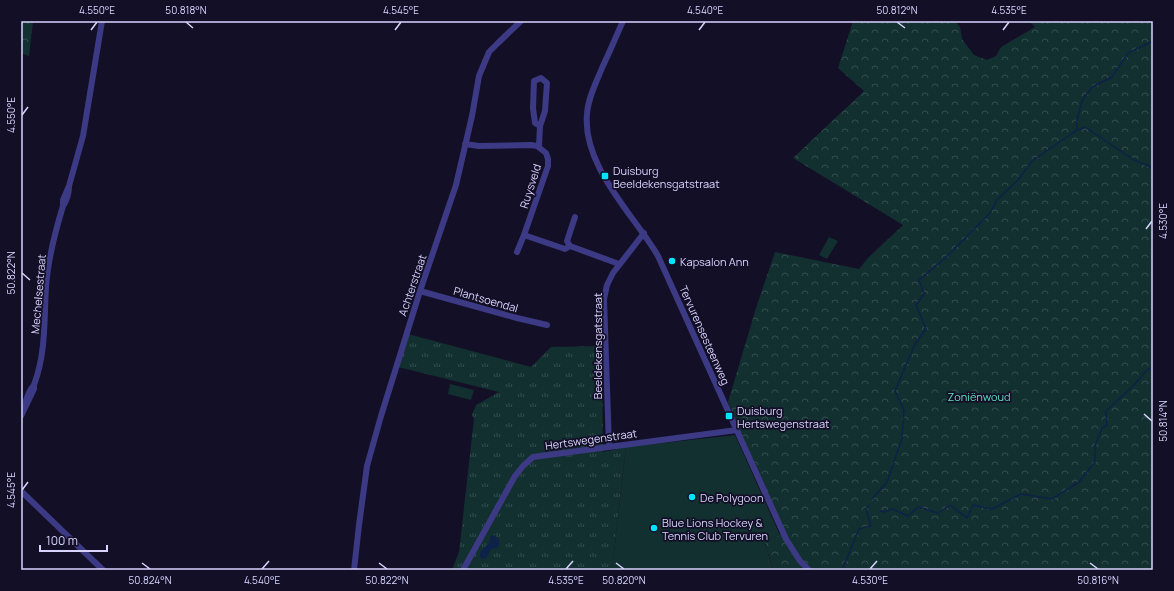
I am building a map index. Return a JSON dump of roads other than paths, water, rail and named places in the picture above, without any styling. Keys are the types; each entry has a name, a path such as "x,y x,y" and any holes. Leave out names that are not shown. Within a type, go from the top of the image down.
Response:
{"street":[{"name":"Mechelsestraat","path":"21,416 34,389 39,368 44,339 46,286 50,258 66,190 69,186 83,136 102,21"},
{"name":"Achterstraat","path":"354,570 367,466 420,291 456,185 472,116 478,76 489,52 521,21"},
{"name":"Tervurensesteenweg","path":"623,21 593,89 587,115 587,129 592,150 605,179 644,233 663,266 786,539 800,561 809,570"},
{"path":"465,144 480,146 539,146 540,126 545,111 548,83 541,78 534,81 533,108 535,123 540,126"},
{"name":"Ruysveld","path":"517,252 548,166 546,153 539,146"},
{"path":"575,217 567,241 570,246 620,264"},
{"name":"Beeldekensgatstraat","path":"609,446 604,299 607,285 613,273 644,233"},
{"path":"524,235 565,249 570,246"},
{"name":"Plantsoendal","path":"420,291 547,325"},
{"name":"Hertswegenstraat","path":"463,570 515,476 523,466 533,458 609,446 737,430"},
{"path":"21,491 103,570"}],"water":[{"path":"494,535 499,539 499,546 491,549 486,558 482,559 480,556 481,551 489,543 491,536"}],"waterway":[{"path":"872,499 887,482 902,438 904,410 895,391 915,344 926,329 916,305 924,294 919,280 944,259 990,213 997,200 1018,180 1032,161 1077,130 1077,120 1082,101 1092,87 1112,77 1128,53 1153,41"},
{"path":"1078,130 1085,127 1134,160 1153,168"},
{"path":"880,511 884,512 892,509 908,516 918,507 938,513 950,505 967,518 973,505 992,509 1021,494 1052,499 1079,482 1095,462 1095,446 1102,428 1107,425 1106,411 1133,386 1148,369 1153,370"},
{"path":"842,570 859,529 871,526 866,509 869,505"},
{"path":"1149,570 1153,566"}],"place":[{"name":"Duisburg Beeldekensgatstraat","path":"605,176"},
{"name":"Kapsalon Ann","path":"672,261"},
{"name":"Duisburg Hertswegenstraat","path":"729,416"},
{"name":"De Polygoon","path":"692,497"},
{"name":"Blue Lions Hockey & Tennis Club Tervuren","path":"654,528"}],"park label":[{"name":"Zoniënwoud","path":"979,396"}]}
